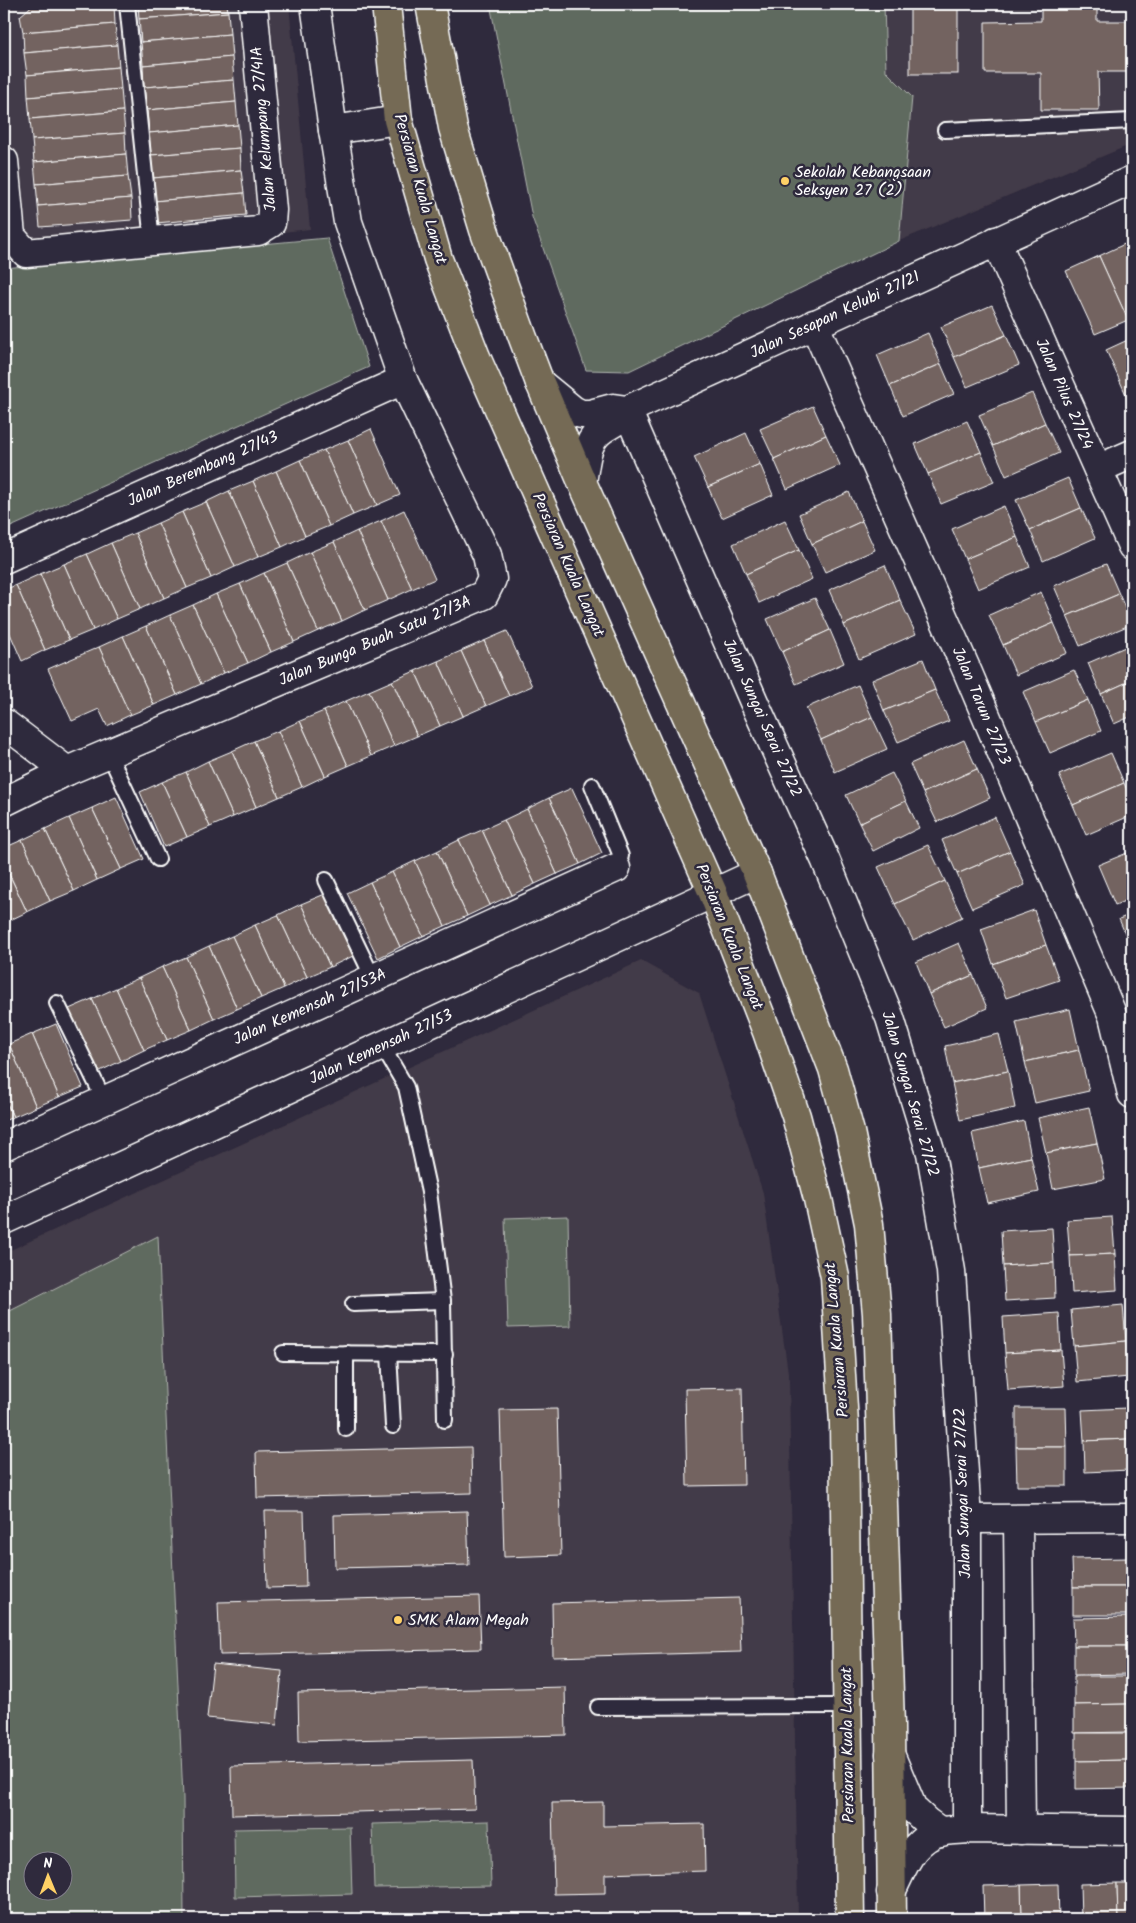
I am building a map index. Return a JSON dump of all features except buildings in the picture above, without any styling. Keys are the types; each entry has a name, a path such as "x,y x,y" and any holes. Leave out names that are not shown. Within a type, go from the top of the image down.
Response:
{"main road":[{"name":"Persiaran Kuala Langat","path":"386,4 398,120 438,259 476,357 713,893 767,1032 796,1116 818,1199 835,1277 844,1424 849,1918"},
{"path":"430,4 453,128 484,230 540,383 582,482 758,873 833,1069 850,1132 869,1224 878,1314 890,1753 892,1919"}],"street":[{"name":"Jalan Kelumpang 27/41A","path":"152,241 258,231 271,223 272,210 253,4"},
{"name":"Jalan Bunga Buah Satu 27/3A","path":"4,802 68,771 484,595 492,579 487,556 403,380 348,222 315,4"},
{"path":"333,130 398,120"},
{"path":"4,161 7,236 26,253 152,241"},
{"name":"Jalan Sesapan Kelubi 27/21","path":"540,383 573,410 581,414 590,414 613,408 627,410 1132,180"},
{"name":"Jalan Pilus 27/24","path":"996,241 1132,546"},
{"name":"Jalan Tarun 27/23","path":"814,324 968,673 1122,1011 1132,1094"},
{"name":"Jalan Berembang 27/43","path":"4,559 403,380"},
{"path":"582,482 588,448 592,438 602,429 618,421 627,410"},
{"name":"Jalan Sungai Serai 27/22","path":"627,410 754,702 825,859 890,1018 931,1153 951,1271 967,1519 954,1830"},
{"path":"1098,469 1132,454"},
{"path":"4,723 68,771"},
{"name":"Jalan Kemensah 27/53A","path":"4,1146 616,868"},
{"name":"Jalan Kemensah 27/53","path":"4,1220 758,873"},
{"path":"967,1519 1132,1518"},
{"path":"1018,1520 1021,1830"},
{"path":"890,1753 913,1809 927,1822 954,1830 1132,1831"},
{"path":"891,1892 911,1852 920,1843 954,1830"}],"lane":[{"path":"127,4 152,241"},
{"path":"945,130 1132,121"},
{"path":"108,754 158,859"},
{"path":"592,785 621,856 616,868"},
{"path":"326,880 373,978"},
{"path":"57,1003 104,1100"},
{"path":"382,1046 406,1087 429,1192 443,1301 445,1420"},
{"path":"353,1304 443,1301"},
{"path":"283,1353 445,1354"},
{"path":"346,1353 346,1429"},
{"path":"389,1353 393,1426"},
{"path":"598,1707 847,1706"}],"shaded area":[{"path":"4,4 289,4 310,229 21,261 4,66"},
{"name":"Sekolah Kebangsaan Seksyen 27 (2)","path":"490,4 1132,4 1132,144 899,241 629,371 586,370 532,217"},
{"name":"SMK Alam Megah","path":"641,961 699,993 763,1193 789,1380 798,1919 4,1919 4,1253"}],"green space":[{"name":"Sekolah Kebangsaan Seksyen 27 (2)","path":"490,4 884,4 886,71 912,97 899,241 629,371 586,370 532,217"},
{"path":"327,238 369,367 4,530 4,268"},
{"path":"568,1216 570,1326 508,1328 505,1218"},
{"path":"158,1236 183,1798 184,1919 4,1919 4,1314"},
{"path":"489,1821 491,1886 374,1888 372,1824"},
{"path":"350,1827 352,1894 235,1897 234,1829"}],"place":[{"name":"Sekolah Kebangsaan Seksyen 27 (2)","path":"785,181"},
{"name":"SMK Alam Megah","path":"398,1620"}]}
